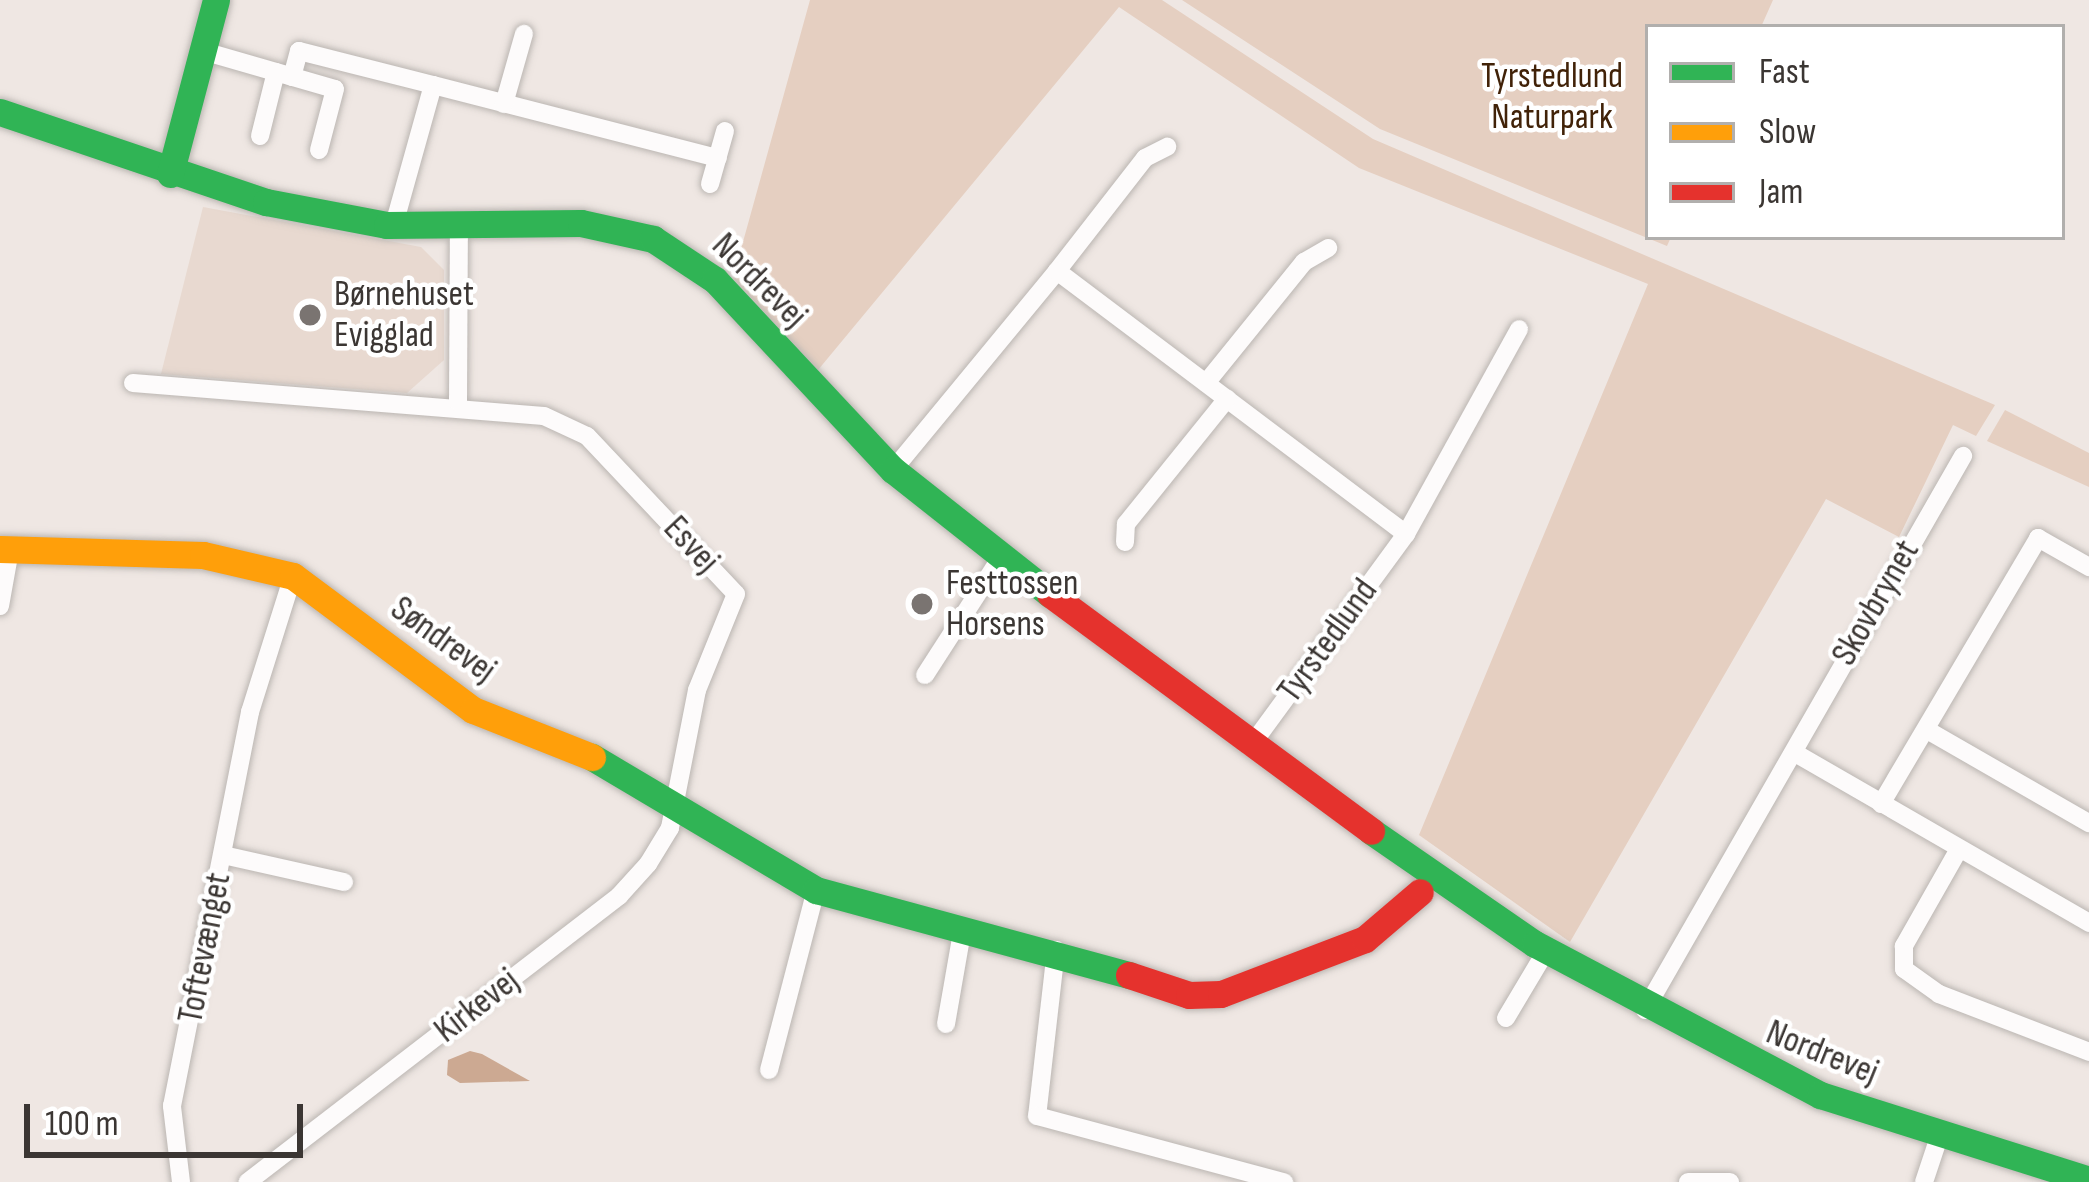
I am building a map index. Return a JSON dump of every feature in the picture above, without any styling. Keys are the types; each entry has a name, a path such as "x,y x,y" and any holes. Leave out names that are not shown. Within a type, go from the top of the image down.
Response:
{"street":[{"path":"170,174 216,0"},
{"path":"504,104 524,34"},
{"path":"202,50 335,89 320,150"},
{"path":"260,136 298,50 718,158"},
{"path":"394,225 433,85"},
{"name":"Nordrevej","path":"0,112 170,174 394,225 459,230 581,223 686,256 893,470 1250,747 1546,951 1646,1010 1820,1095 1939,1137 2089,1180"},
{"name":"Nordrevej","path":"710,184 725,131"},
{"path":"893,470 1058,271 1132,173 1167,147"},
{"path":"458,402 459,230"},
{"path":"1206,383 1304,262 1328,248"},
{"path":"1058,271 1406,534"},
{"name":"Tyrstedlund","path":"1250,747 1406,534 1487,372 1519,329"},
{"name":"Esvej","path":"133,383 458,402 544,416 587,436 736,594 697,690 677,804"},
{"path":"1125,542 1126,524 1227,399"},
{"name":"Skovbrynet","path":"1646,1010 1963,456"},
{"path":"1882,804 2038,538 2089,567"},
{"path":"0,607 5,549"},
{"name":"Søndrevej","path":"5,549 203,555 293,577 473,710 633,773 816,890 962,932 1056,950 1160,987 1221,994 1365,939 1420,892"},
{"path":"925,675 1001,556"},
{"name":"Toftevænget","path":"181,1182 172,1106 250,712 293,577"},
{"path":"1928,730 2089,823"},
{"path":"1795,753 2089,923"},
{"name":"Kirkevej","path":"247,1182 619,896 677,804"},
{"path":"1959,849 1904,946 1904,969 1939,994 2089,1052"},
{"name":"Toftevænget","path":"223,855 344,881"},
{"path":"769,1070 816,890"},
{"path":"946,1024 962,932"},
{"path":"1056,950 1037,1115 1284,1182"},
{"path":"1506,1018 1546,951"},
{"path":"1924,1182 1939,1137"},
{"path":"1688,1182 1730,1182"}],"shaded area":[{"name":"Børnehuset Evigglad","path":"203,207 421,247 444,270 444,360 407,393 161,374"},
{"path":"470,1051 530,1081 460,1083 447,1075 448,1060"}],"green space":[{"path":"810,0 1162,0 1373,139 1995,405 1976,436 1953,425 1899,537 1826,499 1570,942 1419,835 1648,284 1359,168 1119,7 818,370 733,278"},
{"name":"Tyrstedlund Naturpark","path":"1182,0 1773,0 1762,24 1645,24 1645,237 1380,129"},
{"path":"2005,410 2089,453 2089,487 1987,441"}],"traffic: fast":[{"path":"170,174 216,0"},
{"path":"0,112 266,202 387,225 581,223 653,239 715,280 893,470 1050,594"},
{"path":"592,757 816,890 1129,975"},
{"path":"1371,831 1535,944 1820,1095 2089,1180"}],"traffic: slow":[{"path":"0,549 203,555 293,576 473,710 592,757"}],"traffic: jam":[{"path":"1050,594 1371,831"},
{"path":"1129,975 1189,995 1221,994 1365,939 1420,892"}],"place":[{"name":"Børnehuset Evigglad","path":"310,315"},
{"name":"Festtossen Horsens","path":"922,604"}]}
